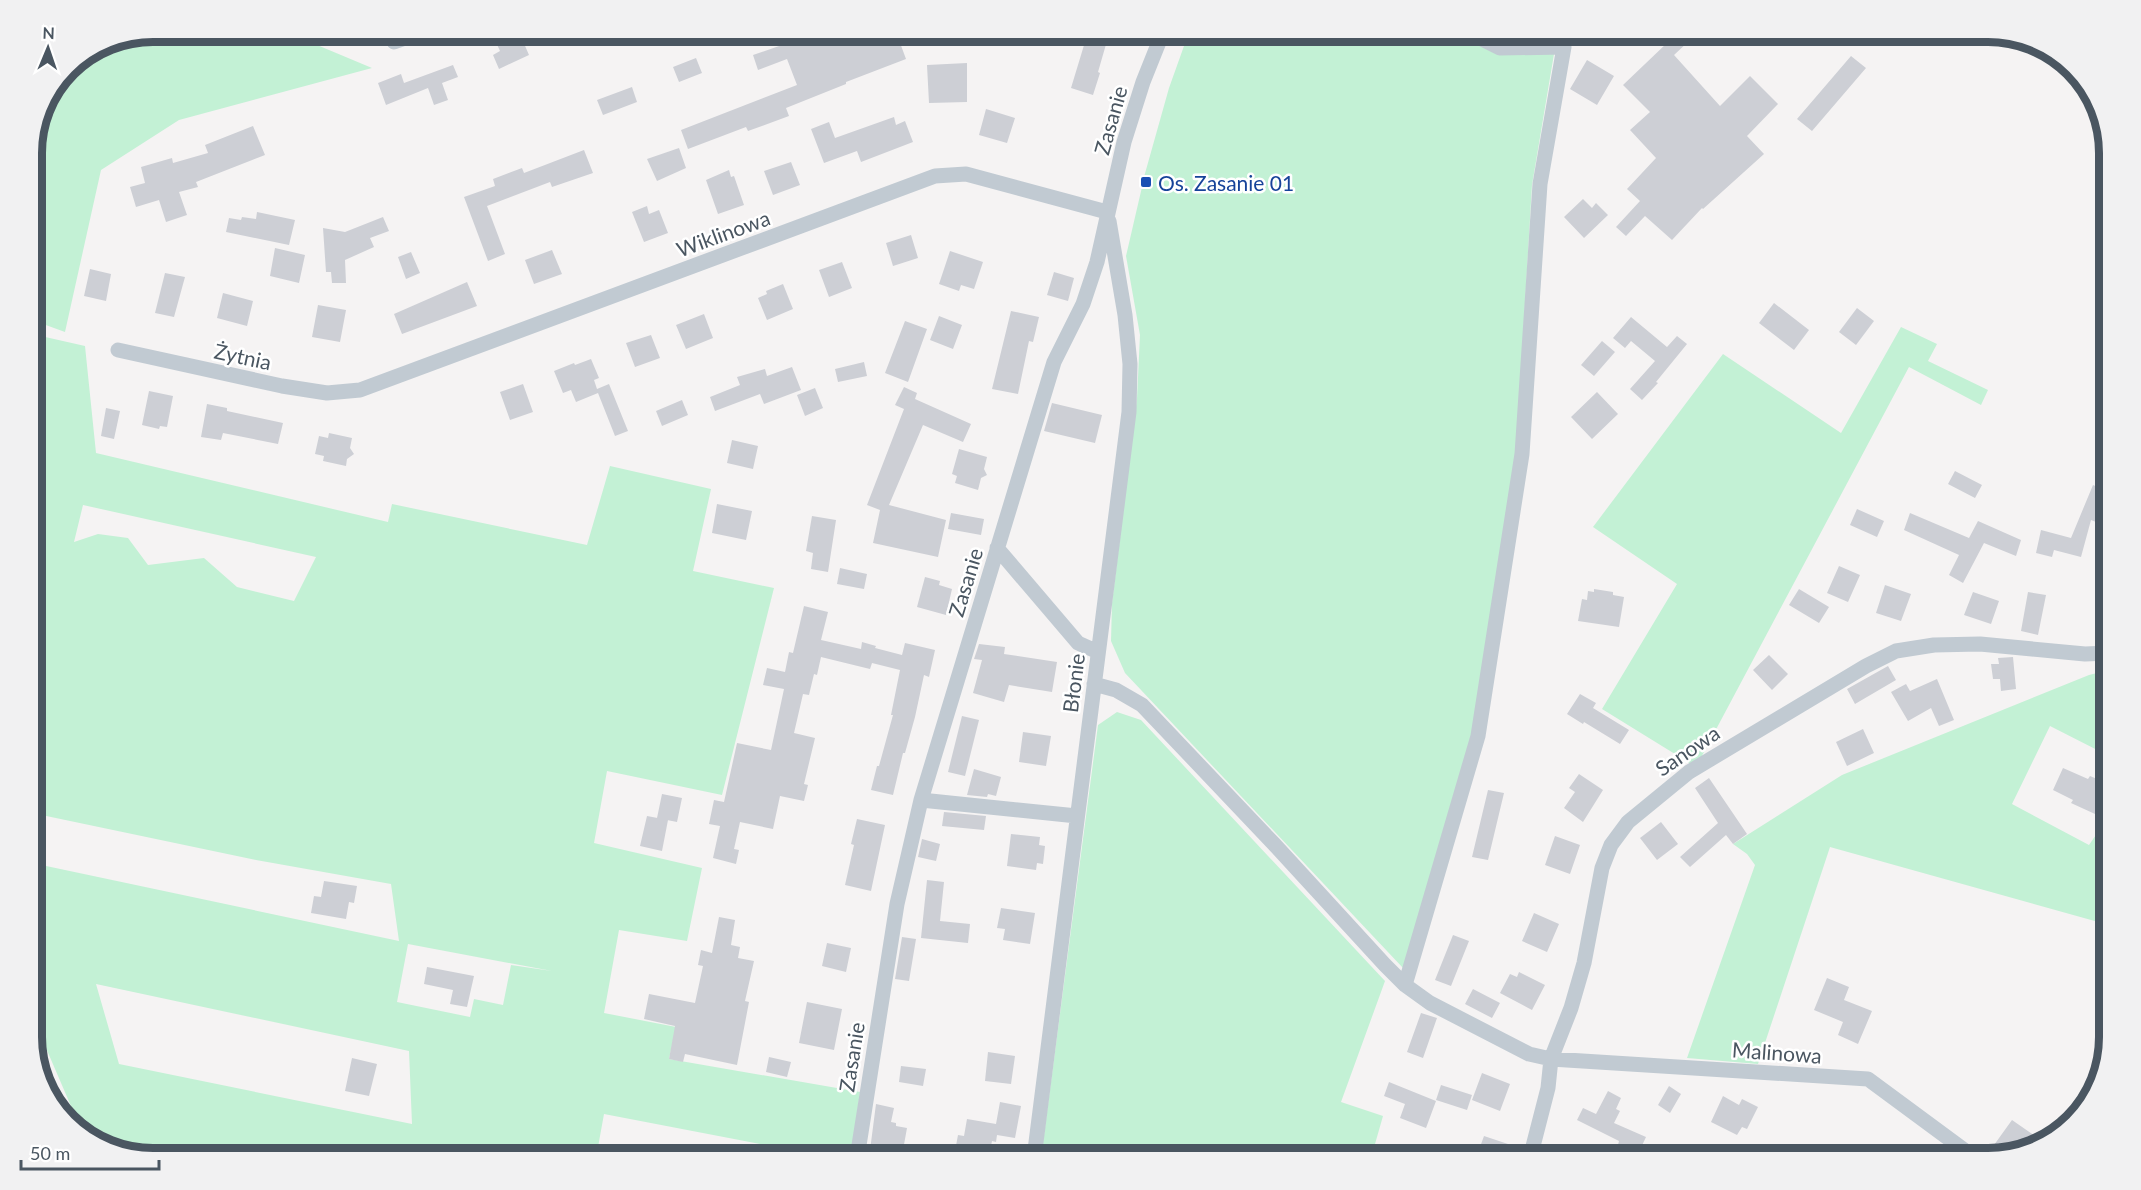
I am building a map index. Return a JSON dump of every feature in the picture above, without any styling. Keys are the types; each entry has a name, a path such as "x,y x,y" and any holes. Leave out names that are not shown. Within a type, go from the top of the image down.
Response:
{"street":[{"name":"Zasanie","path":"859,1148 897,904 921,800 1054,362 1083,304 1097,262 1124,142 1143,82 1159,42"},
{"path":"1405,985 1478,736 1522,454 1540,184 1564,47 1500,48 1488,42"},
{"name":"Wiklinowa","path":"360,390 935,176 966,174 1107,212"},
{"name":"Błonie","path":"1035,1148 1129,411 1130,364 1125,315 1107,212"},
{"name":"Żytnia","path":"118,350 282,386 327,393 360,390"},
{"path":"997,548 1078,643 1098,652"},
{"name":"Sanowa","path":"1533,1148 1548,1088 1551,1059 1571,1008 1584,963 1602,868 1611,845 1628,822 1689,772 1866,666 1896,651 1934,645 1980,644 2099,653"},
{"name":"Malinowa","path":"1094,684 1116,690 1142,705 1405,985 1430,1003 1529,1054 1551,1059 1868,1079 1961,1148"},
{"path":"921,800 1077,816"}],"green space":[{"path":"145,42 310,42 372,68 179,120 101,170 65,332 42,324 42,145 53,104 71,78 78,78 78,71 110,50"},
{"path":"1185,42 1512,42 1554,54 1532,185 1516,456 1471,739 1403,968 1125,673 1111,641 1112,603 1137,398 1140,335 1126,256 1142,187 1148,188 1150,178 1144,177 1169,88"},
{"path":"1901,327 1937,344 1928,361 1988,390 1981,405 1909,367 1696,767 1602,709 1677,584 1593,527 1723,354 1841,433"},
{"path":"42,336 85,346 96,453 388,522 392,504 587,545 610,466 711,489 693,571 774,588 722,795 607,771 594,843 702,868 687,941 619,930 604,1013 676,1027 669,1059 860,1092 852,1148 781,1148 604,1114 598,1148 153,1148 124,1144 97,1133 75,1116 42,1033 42,865 399,941 391,884 256,860 42,815","holes":["83,505 316,557 294,601 237,587 204,558 148,565 128,538 98,534 74,542","408,944 552,971 511,965 503,1005 474,999 470,1017 397,1002","96,984 409,1051 412,1124 119,1064"]},
{"path":"2099,672 2099,751 2050,726 2012,804 2089,845 2099,830 2099,922 1830,847 1758,1064 1687,1058 1755,865 1747,854 1733,844 1842,775"},
{"path":"1117,712 1141,720 1385,981 1341,1102 1383,1116 1374,1148 1042,1148 1098,725"}],"building":[{"path":"496,42 523,42 529,55 499,69 493,55 500,51"},
{"path":"781,42 900,42 906,59 786,108 789,116 748,131 746,127 688,149 681,130 797,85 787,59 758,70 753,55 782,45"},
{"path":"1085,42 1107,42 1093,95 1071,88"},
{"path":"1688,42 1674,55 1720,106 1750,76 1778,104 1747,136 1764,154 1702,208 1672,240 1645,216 1626,236 1616,227 1640,201 1627,189 1656,158 1630,130 1650,112 1623,85 1667,43"},
{"path":"1851,56 1866,68 1812,131 1797,119"},
{"path":"696,58 702,73 679,82 673,67"},
{"path":"1587,60 1614,76 1597,105 1570,89"},
{"path":"967,63 967,102 929,103 927,65"},
{"path":"453,65 458,77 442,83 448,100 434,105 428,88 386,105 378,83 401,74 404,83"},
{"path":"632,87 637,102 603,115 597,100"},
{"path":"986,109 1015,118 1007,143 979,135"},
{"path":"894,117 896,125 905,121 913,142 861,162 857,151 824,163 811,129 829,122 835,138"},
{"path":"253,126 265,155 196,182 198,187 179,192 187,215 166,222 159,200 136,207 130,187 145,183 141,167 172,158 173,163 208,153 205,145"},
{"path":"679,148 686,168 657,181 647,159"},
{"path":"584,150 593,173 552,187 550,182 487,206 505,254 488,261 464,197 495,186 493,179 522,168 524,173"},
{"path":"791,162 800,185 773,195 764,171"},
{"path":"729,170 731,177 734,176 744,205 718,214 706,180"},
{"path":"1583,199 1592,208 1596,203 1608,215 1584,238 1564,217"},
{"path":"647,206 649,214 659,210 668,233 644,242 632,212"},
{"path":"257,212 295,220 289,245 226,232 229,218 256,219"},
{"path":"383,217 389,231 370,238 374,247 345,260 346,283 332,283 331,272 326,272 323,228 345,232"},
{"path":"911,235 918,258 893,266 886,243"},
{"path":"275,248 305,255 299,283 270,276"},
{"path":"552,250 562,274 534,284 525,260"},
{"path":"950,251 983,262 974,289 961,285 959,291 939,284"},
{"path":"411,252 420,273 406,279 398,257"},
{"path":"842,262 852,288 829,297 819,270"},
{"path":"90,269 111,274 106,301 84,296"},
{"path":"1054,272 1074,278 1068,301 1047,295"},
{"path":"165,273 185,277 174,317 155,313"},
{"path":"467,282 477,306 402,334 394,314"},
{"path":"783,284 793,309 767,320 758,298 767,294 766,291"},
{"path":"223,293 253,301 247,326 217,318"},
{"path":"1774,303 1809,330 1794,350 1759,323"},
{"path":"318,305 346,310 340,342 312,337"},
{"path":"1857,308 1874,321 1856,345 1839,332"},
{"path":"1011,311 1039,317 1033,342 1029,341 1018,394 992,389"},
{"path":"704,314 713,338 686,349 676,325"},
{"path":"939,316 962,325 953,349 930,340"},
{"path":"1631,317 1667,347 1677,336 1687,344 1656,382 1658,383 1642,400 1630,389 1655,361 1631,341 1625,348 1613,338"},
{"path":"905,321 927,329 908,382 885,373"},
{"path":"651,335 660,358 635,367 626,343"},
{"path":"1602,341 1615,352 1594,376 1581,365"},
{"path":"591,359 599,378 594,380 597,389 609,384 628,431 615,436 598,393 576,402 571,390 563,393 554,371"},
{"path":"864,362 867,376 838,382 835,369"},
{"path":"792,367 801,390 764,404 760,394 715,411 710,397 740,385 737,377 765,369 767,376"},
{"path":"523,384 533,412 510,420 500,392"},
{"path":"904,387 917,393 915,399 971,424 963,442 923,425 889,505 946,520 938,557 873,543 880,510 867,505 904,409 895,405"},
{"path":"815,388 823,408 805,416 797,395"},
{"path":"149,391 173,396 167,427 160,426 159,429 142,425"},
{"path":"1597,392 1618,414 1592,439 1571,417"},
{"path":"682,400 688,415 662,426 656,411"},
{"path":"1052,403 1102,415 1095,443 1044,431"},
{"path":"207,404 227,408 227,411 283,423 278,444 223,433 221,440 201,437"},
{"path":"106,408 120,411 114,439 101,436"},
{"path":"329,433 352,438 350,448 354,454 347,459 346,466 323,461 324,456 315,454 319,436 328,438"},
{"path":"732,440 758,446 753,469 727,463"},
{"path":"959,449 987,457 984,469 987,475 981,478 978,490 955,483 957,476 952,474"},
{"path":"1955,471 1982,485 1975,498 1948,484"},
{"path":"2093,485 2099,488 2099,523 2091,520 2081,557 2054,550 2052,557 2036,553 2041,530 2071,538"},
{"path":"717,504 752,511 746,540 712,533"},
{"path":"1857,509 1884,521 1877,537 1850,525"},
{"path":"951,513 984,519 981,535 948,529"},
{"path":"1910,513 1969,538 1978,521 2021,540 2016,556 1984,543 1963,583 1949,575 1959,555 1904,530"},
{"path":"812,516 836,520 828,572 811,569 813,553 806,551"},
{"path":"1839,566 1860,575 1848,602 1827,593"},
{"path":"840,568 867,574 864,589 837,584"},
{"path":"925,577 940,581 939,585 952,589 946,615 917,607"},
{"path":"1885,585 1911,594 1901,621 1876,613"},
{"path":"1594,589 1613,592 1613,595 1624,597 1619,627 1578,621 1582,599 1587,600 1588,591 1594,592"},
{"path":"1799,589 1829,607 1819,623 1789,605"},
{"path":"1973,592 1999,601 1991,624 1964,615"},
{"path":"2028,592 2046,595 2038,635 2021,631"},
{"path":"804,606 828,612 821,640 861,649 862,642 902,655 905,643 935,650 929,677 924,675 893,795 871,790 893,715 891,715 900,670 872,663 870,669 821,657 809,695 803,694 794,733 815,738 804,784 808,785 804,801 780,796 773,829 740,822 734,849 739,850 736,864 713,858 720,826 709,824 714,800 724,802 737,743 771,750 784,689 763,685 767,668 785,672 789,652 793,653"},
{"path":"979,644 1005,647 1004,654 1057,662 1052,692 1009,685 1004,702 973,693 982,660 974,659"},
{"path":"1769,655 1788,674 1772,690 1753,670"},
{"path":"2013,657 2016,689 2001,691 2000,679 1993,679 1991,664 1999,664 1998,658"},
{"path":"1888,666 1896,680 1855,704 1847,689"},
{"path":"1937,679 1954,720 1939,726 1931,708 1908,721 1891,692 1906,684 1910,691"},
{"path":"1580,694 1596,703 1593,708 1629,730 1620,744 1567,714"},
{"path":"962,716 979,720 965,776 948,772"},
{"path":"1863,729 1874,753 1847,766 1836,742"},
{"path":"1023,732 1051,736 1046,766 1019,762"},
{"path":"2063,768 2088,779 2090,776 2099,780 2099,805 2095,814 2071,803 2073,800 2053,790"},
{"path":"974,769 1001,777 996,796 967,795"},
{"path":"1579,774 1603,790 1583,822 1564,808 1575,792 1569,788"},
{"path":"1709,778 1747,834 1733,844 1726,835 1690,867 1680,857 1718,823 1695,788"},
{"path":"1488,790 1504,793 1488,860 1472,857"},
{"path":"662,794 682,798 677,822 657,818"},
{"path":"944,812 986,816 984,830 942,826"},
{"path":"647,816 668,820 662,851 640,846"},
{"path":"857,819 885,825 871,891 845,885"},
{"path":"1661,822 1678,844 1657,860 1640,838"},
{"path":"1011,834 1040,837 1039,845 1045,846 1043,864 1037,863 1036,870 1007,866"},
{"path":"1555,836 1580,845 1570,874 1545,865"},
{"path":"922,839 940,844 936,861 918,857"},
{"path":"927,880 944,882 940,921 970,924 968,943 921,938"},
{"path":"324,881 357,886 354,903 349,902 346,919 311,913 314,896 321,897"},
{"path":"1001,908 1035,913 1030,944 1003,940 1005,929 997,928"},
{"path":"1534,913 1559,924 1547,952 1522,941"},
{"path":"719,917 735,920 731,945 740,947 738,958 754,961 745,1001 749,1002 737,1065 685,1054 683,1062 669,1059 675,1026 644,1019 649,994 695,1003 703,966 698,965 701,950 712,953"},
{"path":"1453,935 1469,941 1451,986 1435,980"},
{"path":"902,937 916,939 909,981 895,979"},
{"path":"827,943 851,948 846,972 822,966"},
{"path":"427,967 474,976 467,1007 450,1004 453,990 424,984"},
{"path":"1519,972 1545,985 1532,1010 1500,993 1510,974 1517,977"},
{"path":"1827,978 1849,987 1844,1000 1872,1011 1858,1044 1838,1035 1843,1022 1814,1010"},
{"path":"1473,989 1500,1003 1492,1018 1465,1004"},
{"path":"807,1002 842,1009 834,1050 799,1043"},
{"path":"1421,1013 1437,1018 1423,1058 1407,1052"},
{"path":"988,1052 1015,1056 1011,1084 985,1081"},
{"path":"769,1057 791,1062 787,1077 766,1072"},
{"path":"352,1058 377,1064 369,1096 345,1091"},
{"path":"901,1066 926,1069 923,1086 899,1082"},
{"path":"1482,1073 1510,1084 1500,1111 1472,1100"},
{"path":"1389,1082 1436,1101 1426,1128 1400,1118 1405,1104 1384,1096"},
{"path":"1441,1085 1472,1095 1467,1110 1436,1100"},
{"path":"1669,1086 1681,1094 1670,1113 1658,1105"},
{"path":"1608,1091 1621,1098 1616,1109 1620,1111 1614,1123 1646,1137 1641,1148 1625,1148 1618,1145 1619,1141 1577,1120 1583,1108 1596,1114"},
{"path":"1723,1096 1739,1105 1742,1099 1758,1107 1747,1129 1742,1127 1737,1135 1711,1122"},
{"path":"1000,1102 1021,1106 1015,1138 997,1135 996,1142 992,1141 991,1148 956,1148 958,1135 964,1136 967,1119 996,1124"},
{"path":"876,1104 894,1108 891,1122 896,1123 896,1126 907,1128 903,1148 870,1148"},
{"path":"2012,1120 2036,1137 2003,1147 1994,1145"},
{"path":"1484,1136 1508,1144 1507,1148 1480,1148"}],"place":[{"name":"Os. Zasanie 01","path":"1146,182"}]}
